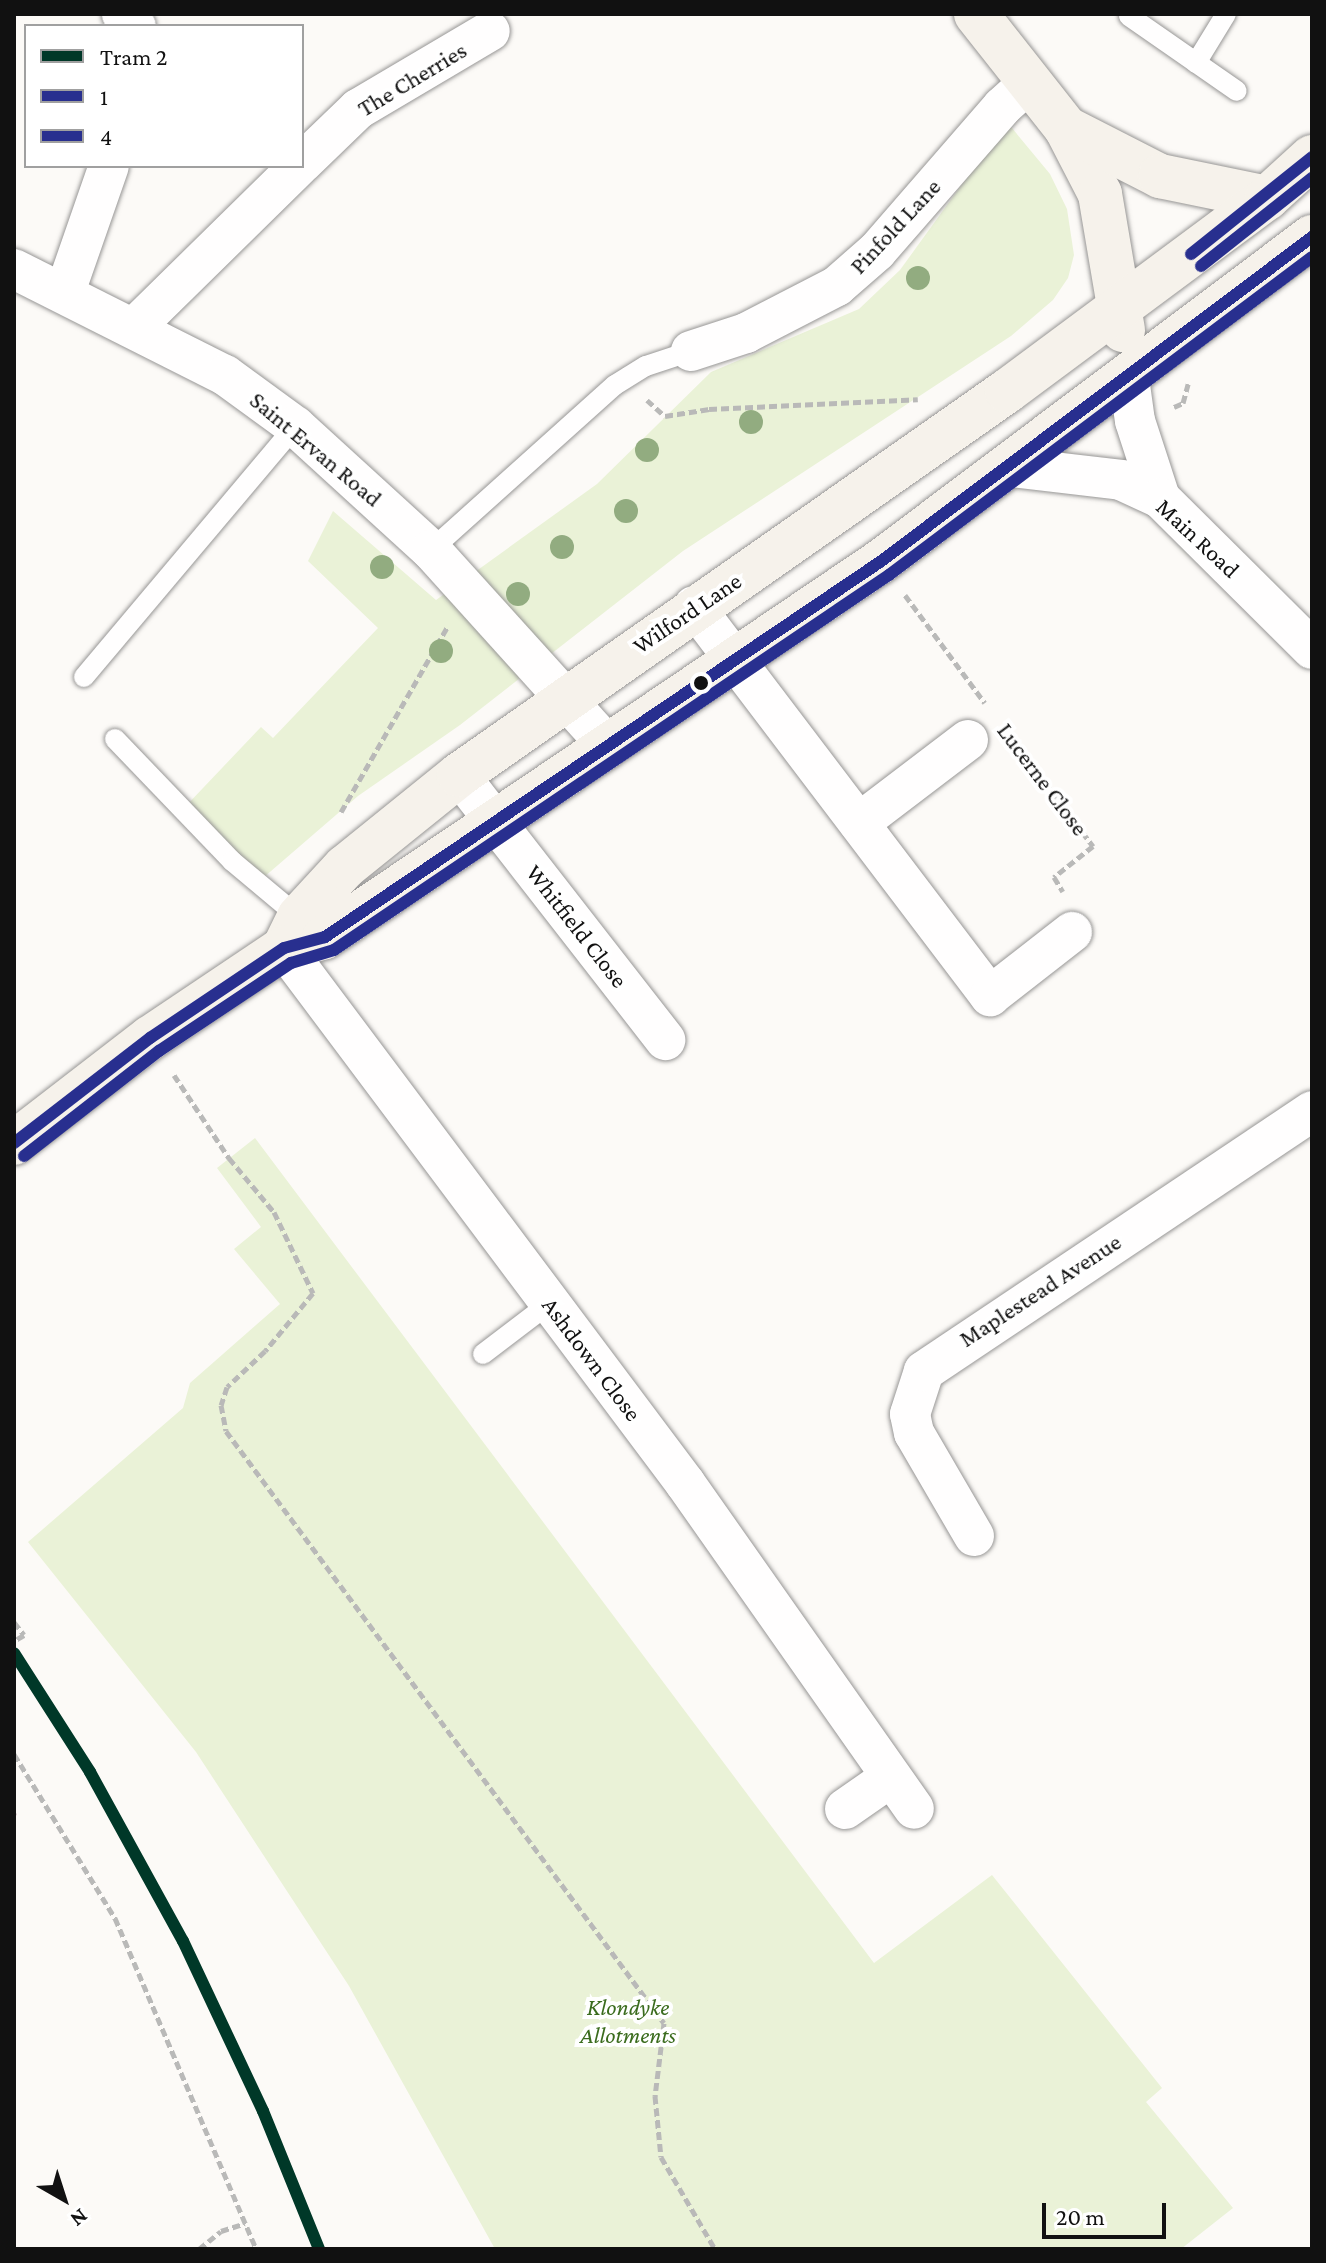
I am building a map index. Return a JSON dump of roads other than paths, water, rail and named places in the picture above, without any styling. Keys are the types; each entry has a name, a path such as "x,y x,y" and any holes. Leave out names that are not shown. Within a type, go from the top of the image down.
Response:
{"main road":[{"path":"976,14 1066,128 1100,194 1129,378"},
{"path":"1066,128 1160,176 1267,198"},
{"name":"Wilford Lane","path":"14,1143 291,932 370,843 459,775 694,606 781,551 1120,307 1267,198 1312,157"},
{"name":"Wilford Lane","path":"291,932 325,937 735,660 1011,467 1312,237"}],"street":[{"name":"The Cherries","path":"304,162 358,109 490,31"},
{"name":"Pinfold Lane","path":"691,351 746,333 837,286 877,251 1002,107 1030,82"},
{"path":"65,292 108,168"},
{"name":"The Cherries","path":"136,326 298,168"},
{"name":"Saint Ervan Road","path":"14,269 136,326 225,375 295,426 431,550 568,695 608,746"},
{"path":"1129,378 1135,421 1160,498"},
{"name":"Main Road","path":"1011,467 1121,480 1160,498 1312,649"},
{"path":"694,606 990,996 1072,932"},
{"name":"Lucerne Close","path":"859,823 987,735"},
{"name":"Whitfield Close","path":"459,775 665,1040"},
{"name":"Ashdown Close","path":"291,932 550,1303 685,1483 914,1809"},
{"name":"Maplestead Avenue","path":"974,1536 914,1433 910,1414 924,1371 1312,1111"},
{"path":"845,1809 891,1777"}],"lane":[{"path":"1196,63 1226,14"},
{"path":"1129,16 1237,91"},
{"path":"431,550 626,379 691,351"},
{"path":"84,677 295,426"},
{"path":"115,739 232,861 291,932"},
{"path":"483,1354 550,1303"}],"tram line":[{"name":"2","path":"14,1653 90,1772 183,1941 263,2111 319,2249"},
{"path":"14,1811 16,1815"}],"park label":[{"name":"Klondyke Allotments","path":"628,2021"}]}
